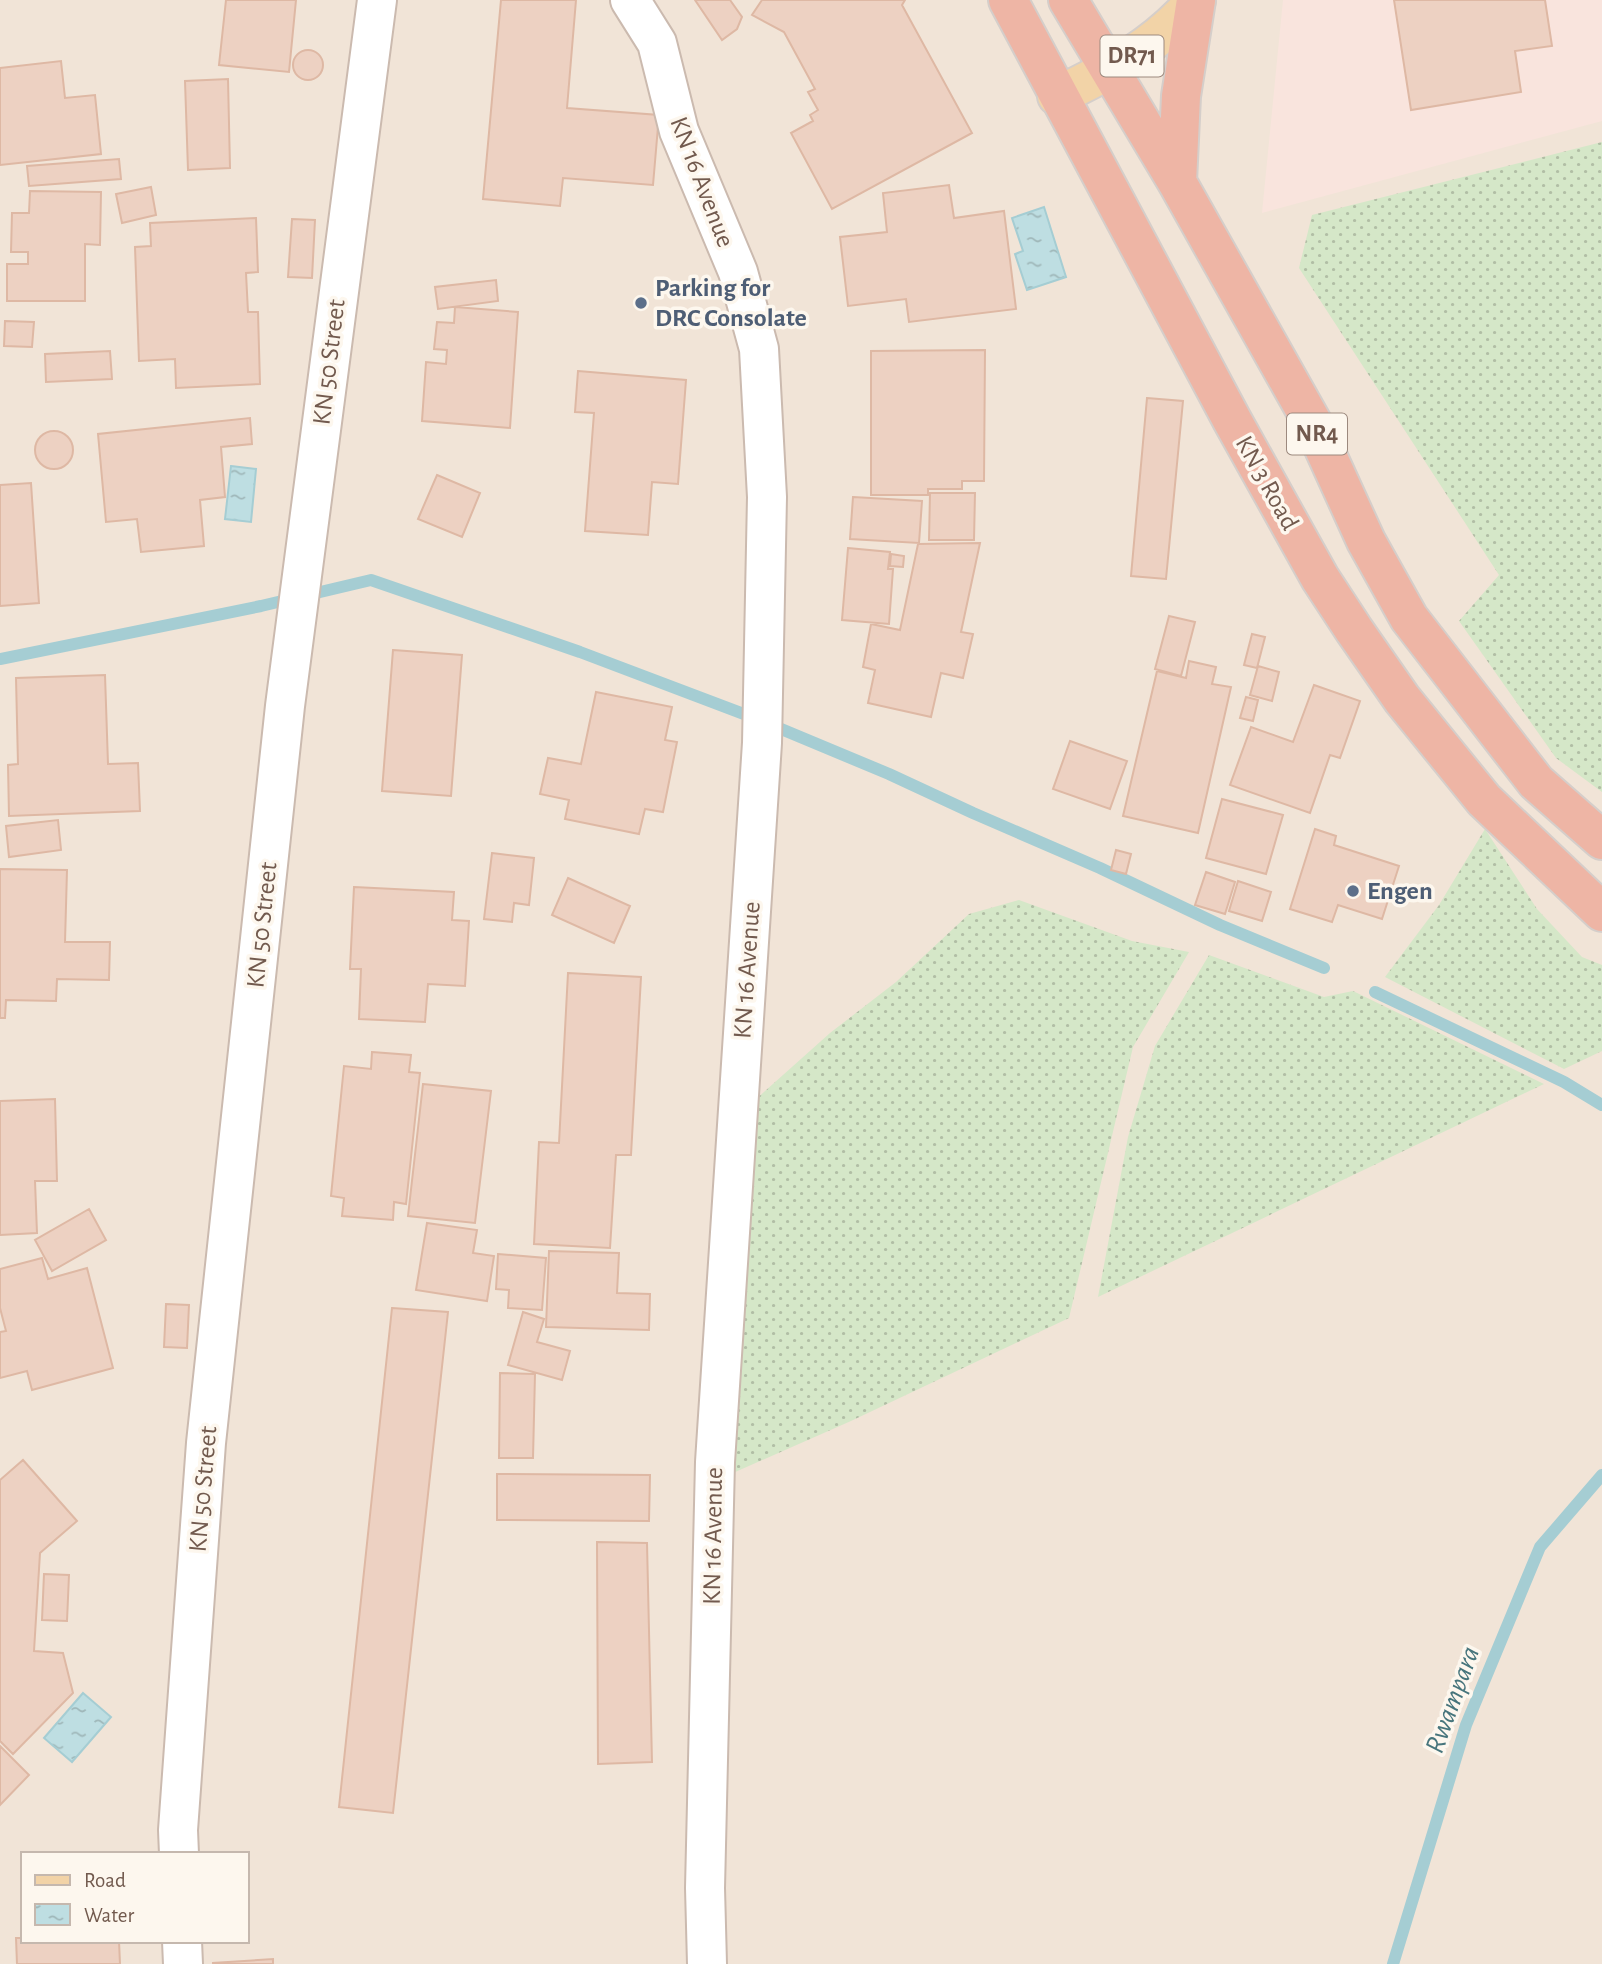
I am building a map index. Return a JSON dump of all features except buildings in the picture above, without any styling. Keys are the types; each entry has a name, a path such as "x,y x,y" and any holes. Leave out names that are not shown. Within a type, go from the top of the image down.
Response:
{"highway":[{"name":"NR4","path":"1068,0 1177,182 1312,422 1366,541 1409,618 1536,782 1602,840"},
{"path":"1177,182 1181,96 1196,0"},
{"name":"KN 3 Road","path":"1019,4 1057,96 1320,578 1354,631 1402,699 1484,800 1602,912"}],"main road":[{"name":"DR71","path":"1057,96 1110,71 1178,21 1196,0"}],"street":[{"name":"KN 50 Street","path":"179,1852 178,1830 206,1443 287,694 377,0"},
{"name":"KN 16 Avenue","path":"630,0 657,43 679,131 738,272 759,349 767,497 762,743 715,1462 705,1888 707,1964"},
{"path":"182,1943 183,1964"}],"shaded area":[{"path":"0,0 1602,0 1602,1964 0,1964"},
{"path":"1283,0 1602,0 1602,121 1262,213"}],"green space":[{"path":"1602,142 1602,792 1556,758 1459,621 1499,575 1299,268 1312,215"},
{"path":"1485,829 1537,909 1582,957 1602,965 1602,1051 1564,1069 1385,977 1439,905"},
{"path":"1019,900 1132,941 1189,952 1133,1047 1069,1318 851,1421 733,1473 746,1108 830,1033 896,982 969,914"},
{"path":"1209,955 1324,997 1353,991 1544,1084 1098,1297 1128,1137 1155,1046"}],"water":[{"path":"1044,207 1066,277 1027,290 1015,254 1023,251 1012,218"},
{"path":"231,466 256,469 251,522 225,519"},
{"path":"83,1693 111,1717 72,1762 44,1738"}],"waterway":[{"path":"0,659 261,606 371,580 580,652 762,721 889,774 1220,925 1324,968"},
{"path":"1375,992 1564,1082 1602,1105"},
{"name":"Rwampara","path":"1393,1964 1466,1725 1540,1547 1602,1475"}],"place":[{"name":"Parking for DRC Consolate","path":"641,303"},
{"name":"Engen","path":"1353,891"}]}
